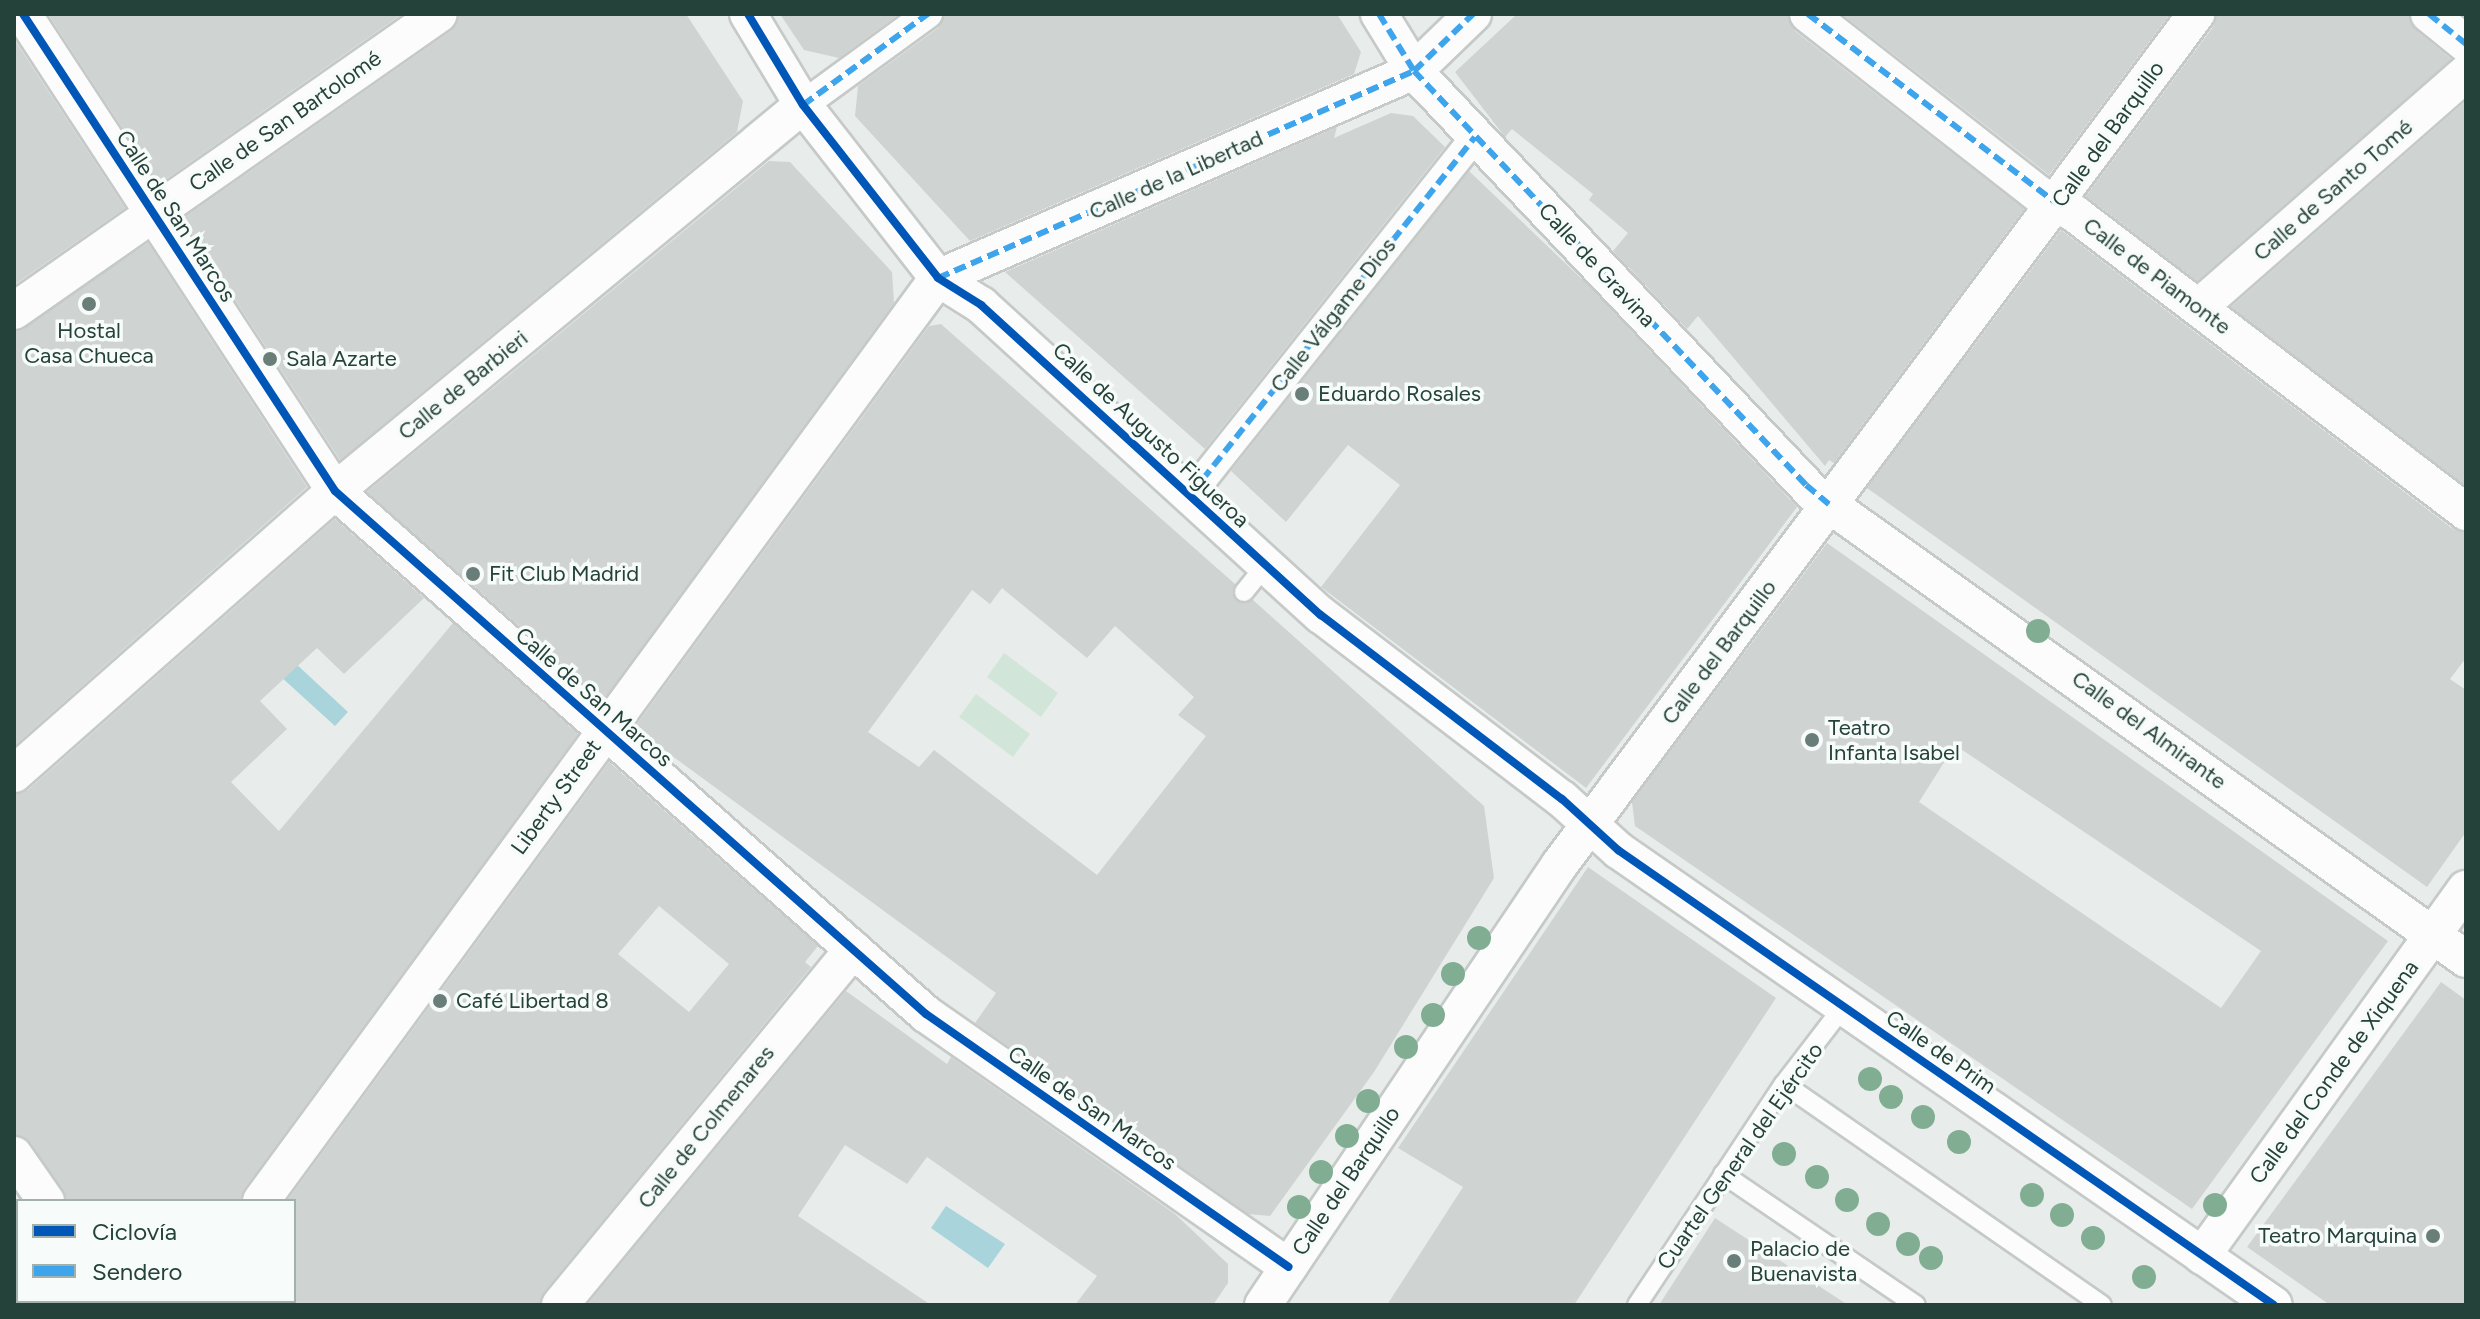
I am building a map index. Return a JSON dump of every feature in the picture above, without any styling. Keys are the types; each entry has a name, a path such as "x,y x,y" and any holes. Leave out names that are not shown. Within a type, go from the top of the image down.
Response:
{"street":[{"name":"Calle de San Marcos","path":"23,14 335,491 926,1014 1288,1267"},
{"name":"Calle de San Bartolomé","path":"14,311 439,14"},
{"name":"Calle de Augusto Figueroa","path":"748,14 803,105 938,278 981,305 1191,494 1255,579 1590,826"},
{"name":"Calle de Barbieri","path":"14,774 335,491 803,105 928,14"},
{"name":"Calle de Gravina","path":"1379,14 1414,71 1806,485 1829,504"},
{"path":"1414,71 1473,14"},
{"name":"Calle de Piamonte","path":"1808,14 2466,512"},
{"name":"Calle del Barquillo","path":"1263,1305 1590,826 2196,14"},
{"path":"2429,14 2466,44"},
{"name":"Calle de la Libertad","path":"938,278 1414,71"},
{"name":"Calle de Santo Tomé","path":"2199,307 2466,73"},
{"name":"Calle Válgame Dios","path":"1191,494 1475,137"},
{"name":"Liberty Street","path":"262,1199 938,278"},
{"name":"Calle del Almirante","path":"1829,504 2466,959"},
{"name":"Calle de Prim","path":"1590,826 1843,1007 2202,1256 2261,1301"},
{"name":"Calle del Conde de Xiquena","path":"2202,1256 2466,889"},
{"name":"Calle de Colmenares","path":"560,1305 853,949"},
{"path":"14,1155 45,1199"}],"lane":[{"name":"Cuartel General del Ejército","path":"1637,1305 1784,1084 1843,1007"},
{"path":"1784,1084 2102,1305"},
{"path":"1723,1174 1916,1305"}],"green space":[{"path":"1004,653 1058,693 1041,717 987,677"},
{"path":"976,694 1030,734 1013,757 959,717"}],"water":[{"path":"294,662 348,712 335,726 280,676"},
{"path":"946,1206 1005,1244 988,1268 931,1228"}],"building":[{"path":"48,14 402,14 159,184"},
{"path":"460,14 686,14 743,101 737,132 340,460 182,219 451,31"},
{"path":"780,14 899,14 839,58 804,50"},
{"path":"945,14 1337,14 1361,52 1354,74 970,241 855,116 858,86 938,28"},
{"path":"1517,14 1787,14 1795,31 2024,209 1834,463 1829,460 1825,466 1698,316 1687,329 1613,251 1628,233 1589,200 1593,194 1512,129 1505,137 1455,72"},
{"path":"1842,14 2170,14 2049,175"},
{"path":"2217,14 2408,14 2416,30 2451,59 2197,281 2086,196 2213,27"},
{"path":"14,39 125,208 14,285"},
{"path":"2466,101 2466,486 2231,307"},
{"path":"1391,113 1413,116 1445,147 1205,449 1005,272 1337,127 1334,138"},
{"path":"769,161 790,162 892,272 894,303 603,700 367,492"},
{"path":"1469,171 1587,284 1797,507 1586,788 1321,587 1400,485 1348,445 1286,522 1231,471"},
{"path":"2061,230 2453,529 2466,533 2466,658 2450,679 2466,690 2466,832 2427,887 1867,488"},
{"path":"148,243 307,487 14,746 14,332"},
{"path":"941,324 1235,584 1236,601 1253,600 1484,806 1494,878 1374,1072 1270,1216 1248,1214 975,1023 996,993 634,728 929,326","holes":["1002,588 1087,658 1115,626 1194,697 1178,715 1206,736 1097,875 934,750 919,767 868,732 972,590 990,604"]},
{"path":"335,519 424,598 344,674 317,648 260,701 287,729 231,782 279,831 453,623 578,734 244,1189 241,1199 66,1199 31,1143 14,1134 14,794 28,790"},
{"path":"1827,543 2388,941 2192,1209 1635,826 1632,802","holes":["1955,745 2261,951 2221,1008 1919,802"]},
{"path":"609,762 818,946 805,962 811,967 544,1292 540,1305 294,1305 296,1199 288,1199","holes":["659,906 729,964 689,1012 618,954"]},
{"path":"1588,867 1776,998 1574,1305 1387,1305 1463,1187 1398,1148"},
{"path":"2441,982 2466,1000 2466,1305 2330,1305 2247,1247"},
{"path":"846,991 947,1064 951,1057 1175,1214 1228,1264 1228,1283 1213,1305 1075,1305 1097,1276 927,1157 907,1184 845,1145 798,1216 931,1305 587,1305"},
{"name":"Palacio de Buenavista","path":"1715,1218 1848,1305 1659,1305"}],"marked path":[{"path":"803,105 928,14"},
{"path":"1379,14 1414,71 1806,485 1829,504"},
{"path":"938,278 1414,71 1473,14"},
{"path":"1808,14 2057,204"},
{"path":"2429,14 2466,44"},
{"path":"1191,494 1475,137"}],"cycle path":[{"path":"23,14 335,491 926,1014 1288,1267"},
{"path":"748,14 803,105 938,278 981,305 1321,615 1562,799 1618,850 2274,1305"}],"place":[{"name":"Hostal Casa Chueca","path":"89,304"},
{"name":"Sala Azarte","path":"270,359"},
{"name":"Eduardo Rosales","path":"1302,394"},
{"name":"Fit Club Madrid","path":"473,574"},
{"name":"Teatro Infanta Isabel","path":"1812,740"},
{"name":"Café Libertad 8","path":"440,1001"},
{"name":"Teatro Marquina","path":"2433,1236"},
{"name":"Palacio de Buenavista","path":"1734,1261"}]}
